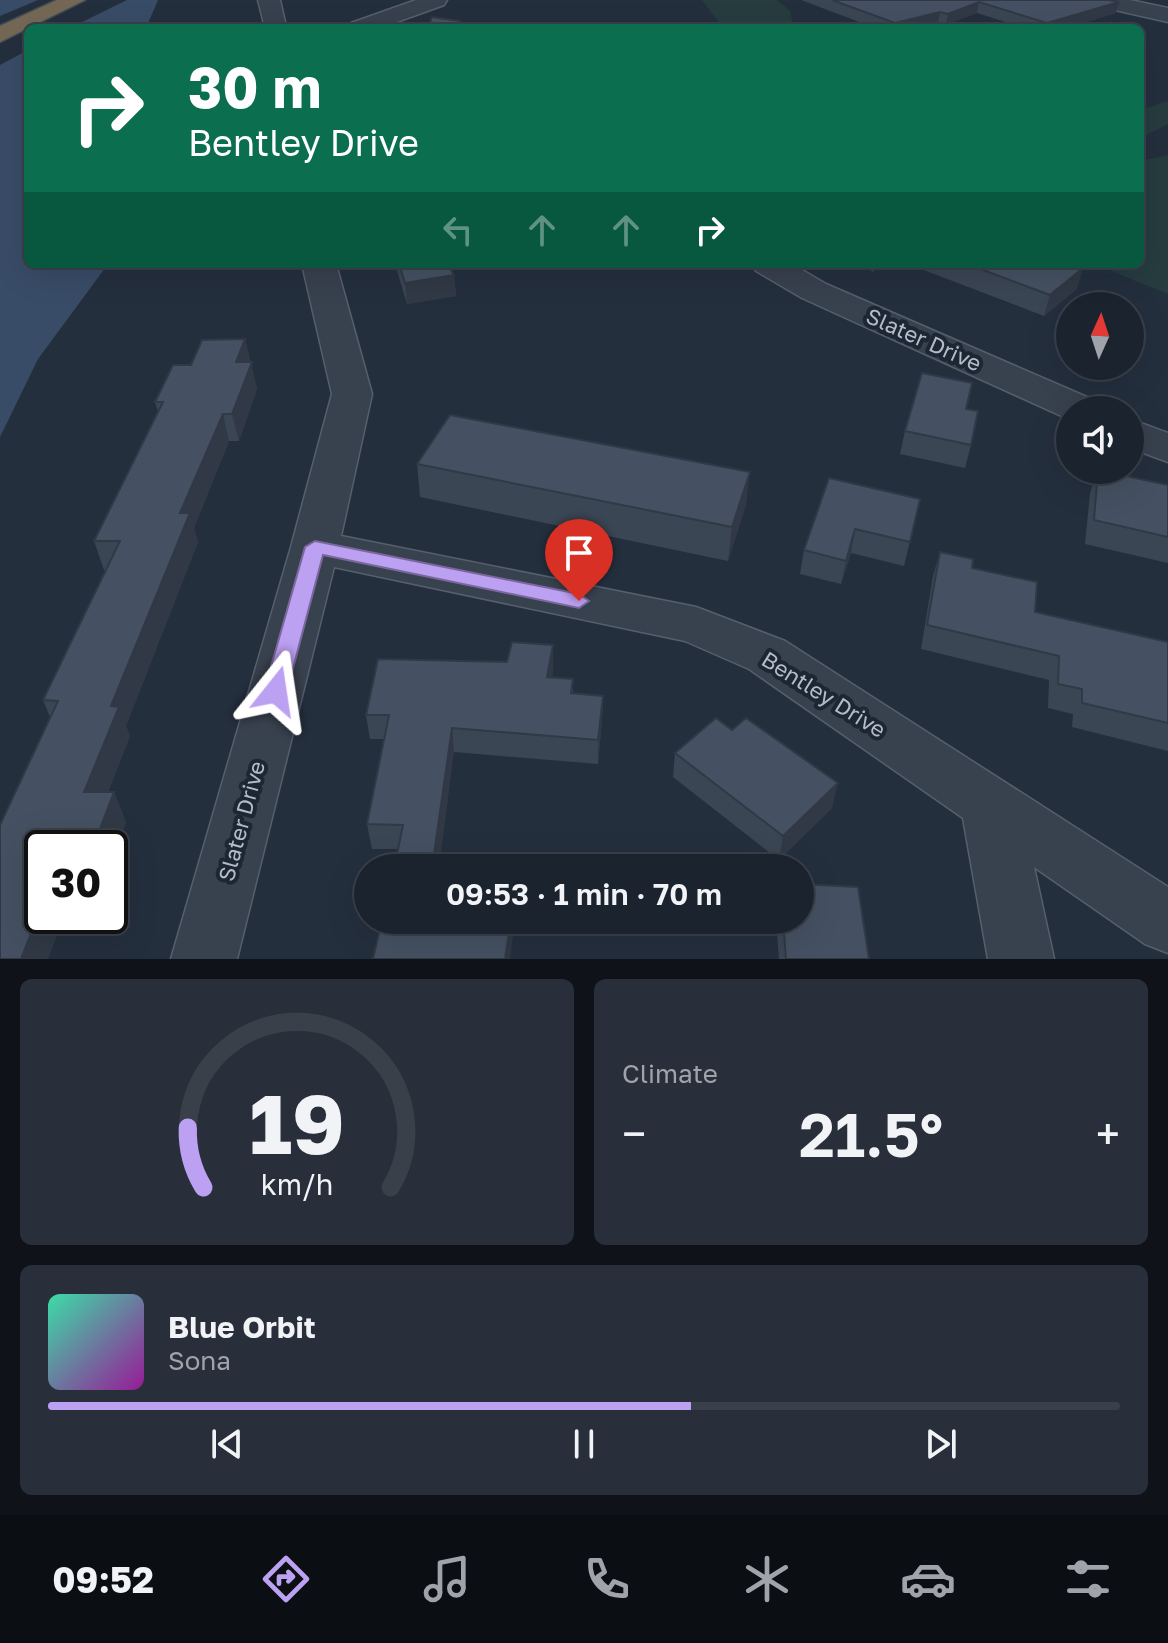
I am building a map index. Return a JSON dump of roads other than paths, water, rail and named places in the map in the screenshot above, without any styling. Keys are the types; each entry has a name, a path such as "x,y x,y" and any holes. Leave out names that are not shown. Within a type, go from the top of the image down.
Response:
{"highway":[{"path":"53,24 84,3"},
{"path":"29,24 84,3"},
{"path":"0,35 24,26"},
{"path":"0,53 24,40"}],"street":[{"path":"269,0 274,24"},
{"path":"370,24 436,0"},
{"path":"1101,0 1168,15"},
{"name":"Slater Drive","path":"204,959 315,547 352,394 320,268"},
{"name":"Slater Drive","path":"775,268 814,291 1056,398"},
{"path":"1144,438 1168,449"},
{"name":"Bentley Drive","path":"315,547 696,625 767,655 990,801 1168,923"},
{"path":"990,801 1021,959"}],"water":[{"path":"0,0 158,0 148,24 24,24 24,268 105,268 38,359 0,437"}]}
